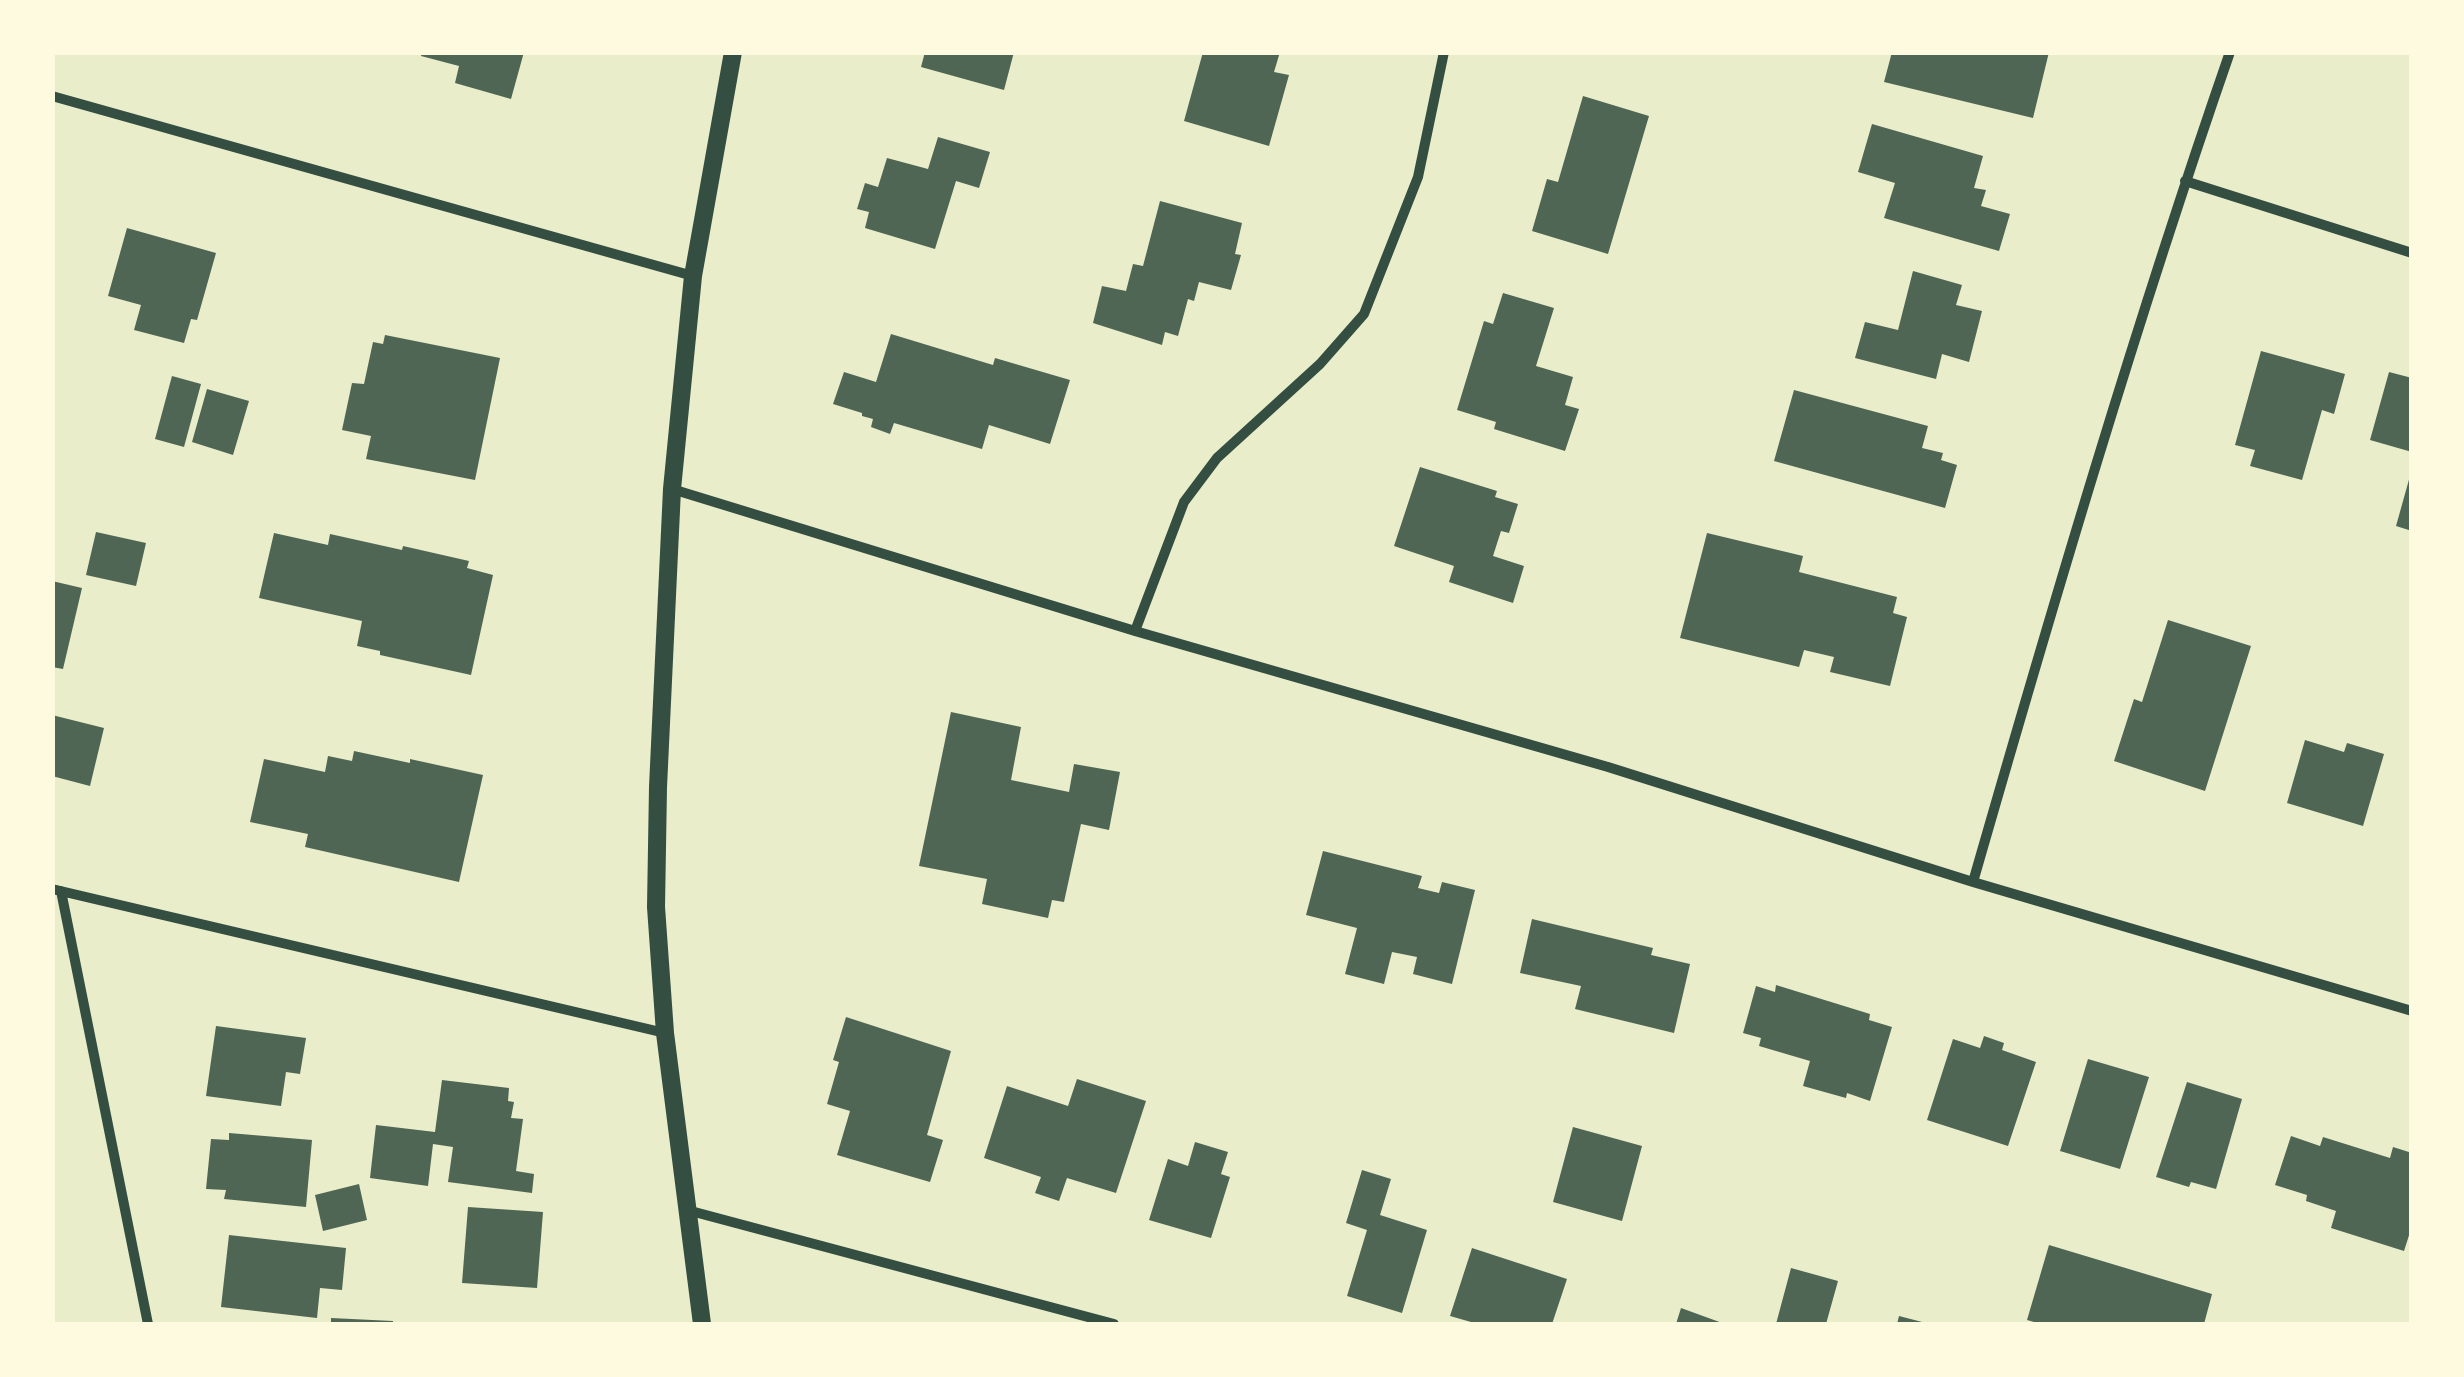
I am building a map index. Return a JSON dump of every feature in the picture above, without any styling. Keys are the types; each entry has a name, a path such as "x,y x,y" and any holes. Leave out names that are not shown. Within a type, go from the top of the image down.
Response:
{"street":[{"path":"702,1324 665,1033 656,907 658,787 672,489 693,276 733,52"},
{"path":"1135,632 1184,502 1217,458 1320,364 1364,314 1418,177 1444,52"},
{"path":"1973,882 2044,634 2185,181 2230,52"},
{"path":"52,96 693,276"},
{"path":"2185,181 2412,253"},
{"path":"672,489 1135,632 1608,767 1973,882 2412,1011"},
{"path":"148,1324 57,890 665,1033"},
{"path":"686,1210 1114,1324"}],"building":[{"path":"422,52 524,52 511,99 455,83 459,66 421,56"},
{"path":"925,52 1014,52 1004,90 921,67"},
{"path":"1203,52 1280,52 1274,72 1289,75 1269,146 1184,121"},
{"path":"1892,52 2049,52 2033,118 1884,82"},
{"path":"1583,96 1649,116 1608,254 1532,231 1547,179 1558,182"},
{"path":"1872,124 1983,156 1974,188 1986,190 1981,206 2010,214 1999,251 1884,218 1895,183 1858,172"},
{"path":"938,137 990,152 979,188 956,181 935,249 865,228 869,212 857,209 865,183 878,187 887,158 928,169"},
{"path":"1160,201 1242,223 1235,254 1241,255 1231,290 1199,282 1194,301 1188,299 1178,336 1165,332 1162,345 1093,323 1102,286 1126,291 1133,264 1143,266"},
{"path":"127,228 216,253 197,320 191,319 184,343 134,330 141,305 108,296"},
{"path":"1913,271 1962,285 1956,305 1982,311 1969,362 1942,354 1936,379 1855,358 1865,322 1898,330"},
{"path":"1503,293 1554,308 1536,366 1573,377 1565,405 1579,409 1565,451 1494,429 1496,422 1457,410 1484,321 1493,324"},
{"path":"891,334 993,365 995,358 1070,380 1050,444 989,425 982,449 894,423 890,434 871,427 873,419 862,413 833,404 844,372 876,382"},
{"path":"385,335 500,358 475,480 366,459 371,436 342,430 352,383 364,384 373,342 383,344"},
{"path":"2261,351 2345,374 2334,414 2322,410 2302,480 2250,466 2255,450 2235,445"},
{"path":"2389,372 2412,378 2412,452 2370,440"},
{"path":"172,376 201,384 184,447 155,439"},
{"path":"207,389 249,401 233,455 192,442"},
{"path":"1794,390 1928,426 1922,448 1943,453 1941,460 1957,465 1945,508 1774,461"},
{"path":"1420,467 1497,491 1495,497 1518,504 1509,533 1501,531 1493,556 1524,566 1513,603 1449,582 1454,566 1394,546"},
{"path":"2412,476 2412,531 2396,526"},
{"path":"96,532 146,543 136,586 86,575"},
{"path":"274,533 328,545 330,534 402,550 403,546 469,561 467,568 493,575 471,675 380,655 380,651 357,646 362,621 259,598"},
{"path":"1707,533 1803,556 1799,572 1897,597 1893,613 1907,617 1890,686 1830,672 1834,657 1804,650 1799,667 1680,638"},
{"path":"52,581 82,588 63,669 52,667"},
{"path":"2168,620 2251,646 2205,791 2114,761 2134,699 2142,702"},
{"path":"951,712 1021,727 1011,780 1069,792 1074,764 1120,772 1109,830 1081,824 1064,902 1052,900 1048,918 982,904 987,879 919,866"},
{"path":"52,715 104,728 90,786 52,776"},
{"path":"2305,740 2344,752 2347,743 2384,754 2363,826 2287,803"},
{"path":"354,751 483,775 459,882 305,847 308,834 250,822 264,759 325,772 328,756 352,761"},
{"path":"1323,851 1422,876 1418,888 1439,893 1442,882 1475,890 1452,984 1413,974 1417,957 1392,952 1384,984 1345,974 1357,928 1306,915"},
{"path":"1532,919 1653,948 1651,955 1690,964 1674,1033 1575,1009 1581,986 1520,973"},
{"path":"1776,985 1870,1014 1869,1020 1892,1027 1870,1101 1803,1086 1810,1061 1759,1046 1761,1038 1743,1033 1756,986 1775,992"},
{"path":"846,1017 951,1051 927,1135 943,1140 930,1182 837,1155 850,1111 827,1104 839,1062 833,1060"},
{"path":"216,1026 306,1038 300,1074 286,1072 281,1106 206,1096"},
{"path":"1984,1036 2004,1043 2002,1050 2036,1062 2008,1146 1927,1120 1953,1039 1980,1048"},
{"path":"2088,1059 2149,1077 2120,1169 2060,1151"},
{"path":"1077,1079 1146,1101 1116,1193 1067,1178 1059,1201 1035,1193 1041,1177 984,1158 1007,1086 1068,1106"},
{"path":"442,1080 509,1088 508,1101 514,1102 511,1118 523,1119 516,1171 534,1174 532,1193 448,1182 453,1147 433,1144 428,1186 370,1178 376,1125 435,1132"},
{"path":"2187,1082 2242,1099 2216,1189 2191,1182 2189,1187 2156,1177"},
{"path":"1573,1127 1642,1146 1622,1221 1553,1202"},
{"path":"229,1133 312,1140 306,1207 224,1199 226,1190 206,1189 211,1139 229,1140"},
{"path":"2291,1136 2320,1146 2323,1137 2390,1158 2393,1147 2412,1153 2412,1226 2404,1251 2331,1228 2336,1211 2306,1201 2307,1195 2275,1185"},
{"path":"1195,1142 1228,1152 1221,1174 1230,1177 1211,1238 1149,1220 1168,1159 1188,1166"},
{"path":"1362,1170 1391,1179 1380,1215 1427,1230 1402,1313 1347,1296 1367,1230 1346,1223"},
{"path":"359,1184 367,1220 323,1231 315,1195"},
{"path":"468,1207 543,1212 537,1288 462,1283"},
{"path":"229,1235 346,1248 342,1290 320,1288 317,1318 221,1307"},
{"path":"2049,1245 2212,1294 2204,1324 2041,1324 2027,1320"},
{"path":"1472,1248 1567,1279 1552,1324 1478,1324 1450,1316"},
{"path":"1791,1268 1838,1281 1826,1324 1776,1324"},
{"path":"1681,1308 1725,1324 1676,1324"},
{"path":"1899,1316 1926,1323 1926,1324 1897,1324"},
{"path":"331,1318 393,1321 393,1324 331,1324"}]}
